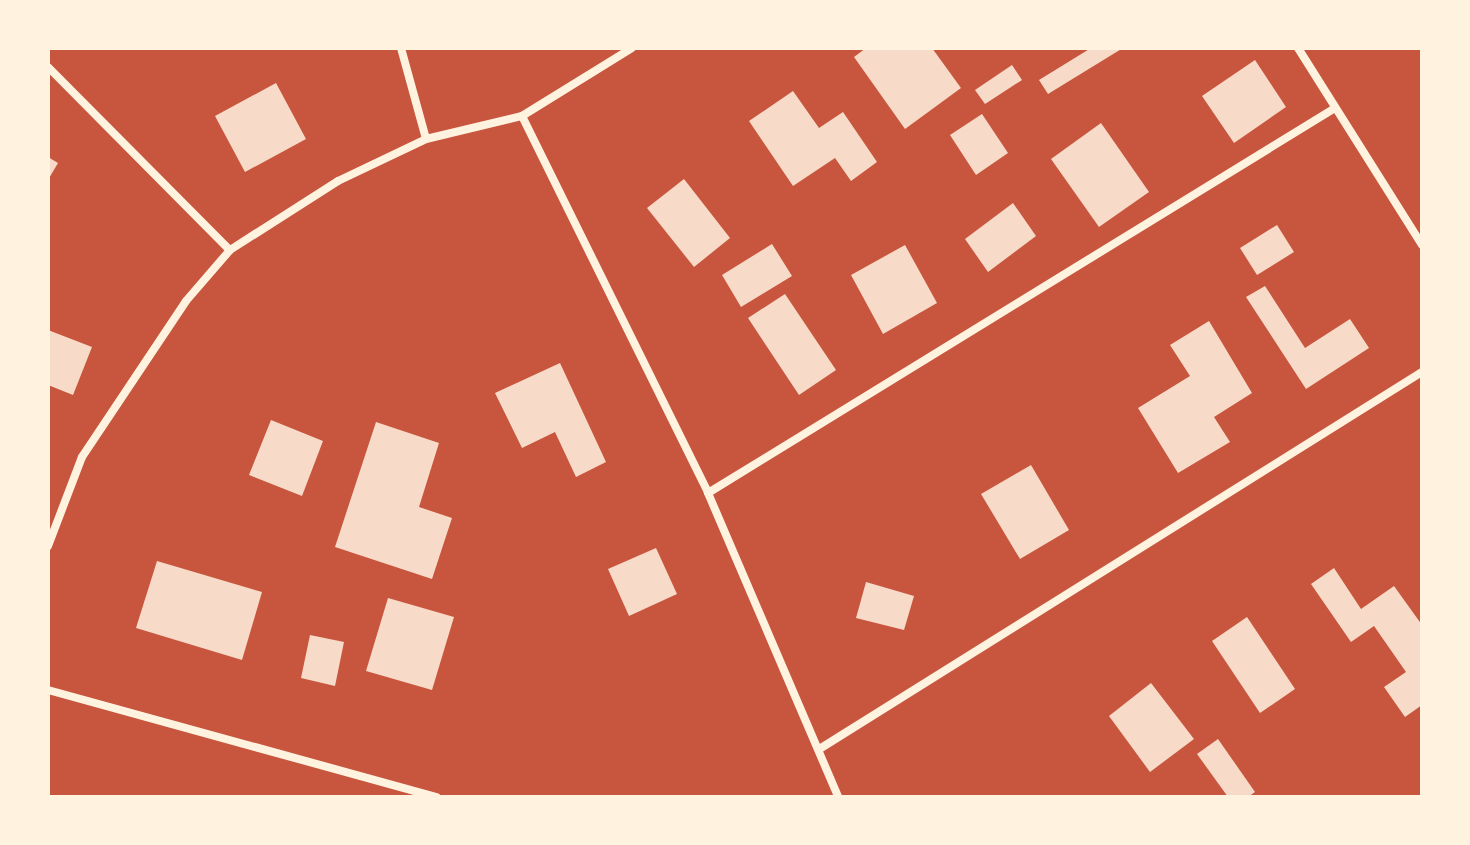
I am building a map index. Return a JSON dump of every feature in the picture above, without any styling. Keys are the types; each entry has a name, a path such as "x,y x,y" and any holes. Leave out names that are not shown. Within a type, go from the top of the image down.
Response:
{"street":[{"path":"401,48 426,139"},
{"path":"48,546 82,457 186,301 230,250 338,181 426,139 522,116 632,48"},
{"path":"1298,48 1422,245"},
{"path":"48,67 230,250"},
{"path":"708,493 1335,108"},
{"path":"522,116 708,493 821,748 838,797"},
{"path":"821,748 1422,372"},
{"path":"48,690 437,797"}],"building":[{"path":"866,48 932,48 961,88 905,129 854,57"},
{"path":"1091,48 1123,48 1048,94 1039,80"},
{"path":"1255,60 1286,107 1234,143 1202,96"},
{"path":"1012,65 1022,80 985,104 975,90"},
{"path":"276,83 306,139 245,172 215,116"},
{"path":"793,91 819,128 843,112 877,162 851,181 835,158 793,186 749,121"},
{"path":"982,114 1008,153 976,175 950,135"},
{"path":"1101,123 1149,192 1099,227 1051,159"},
{"path":"48,157 58,163 48,180"},
{"path":"684,179 730,238 694,267 647,208"},
{"path":"1013,203 1036,236 988,272 965,239"},
{"path":"1277,225 1294,252 1257,275 1240,248"},
{"path":"772,244 792,276 741,307 722,275"},
{"path":"905,245 937,303 883,334 851,275"},
{"path":"1265,286 1305,348 1350,319 1369,348 1306,389 1246,297"},
{"path":"785,294 836,370 799,395 748,318"},
{"path":"1209,321 1252,393 1214,417 1230,442 1178,473 1138,408 1190,376 1170,345"},
{"path":"48,330 92,347 73,395 48,385"},
{"path":"560,363 606,462 576,477 555,432 522,448 495,393"},
{"path":"271,420 323,441 302,496 249,475"},
{"path":"376,422 439,443 419,507 452,518 432,579 335,547"},
{"path":"1031,465 1069,530 1020,559 981,494"},
{"path":"656,548 677,594 629,616 608,569"},
{"path":"157,561 262,592 242,660 136,628"},
{"path":"1334,568 1361,609 1394,586 1422,625 1422,705 1405,717 1384,687 1406,672 1374,626 1351,642 1311,584"},
{"path":"866,582 914,596 904,630 856,618"},
{"path":"388,598 454,617 432,690 366,671"},
{"path":"1247,617 1295,689 1260,713 1212,641"},
{"path":"310,635 344,642 335,686 301,678"},
{"path":"1151,683 1194,739 1150,772 1109,716"},
{"path":"1218,739 1255,792 1248,797 1228,797 1197,754"}]}
